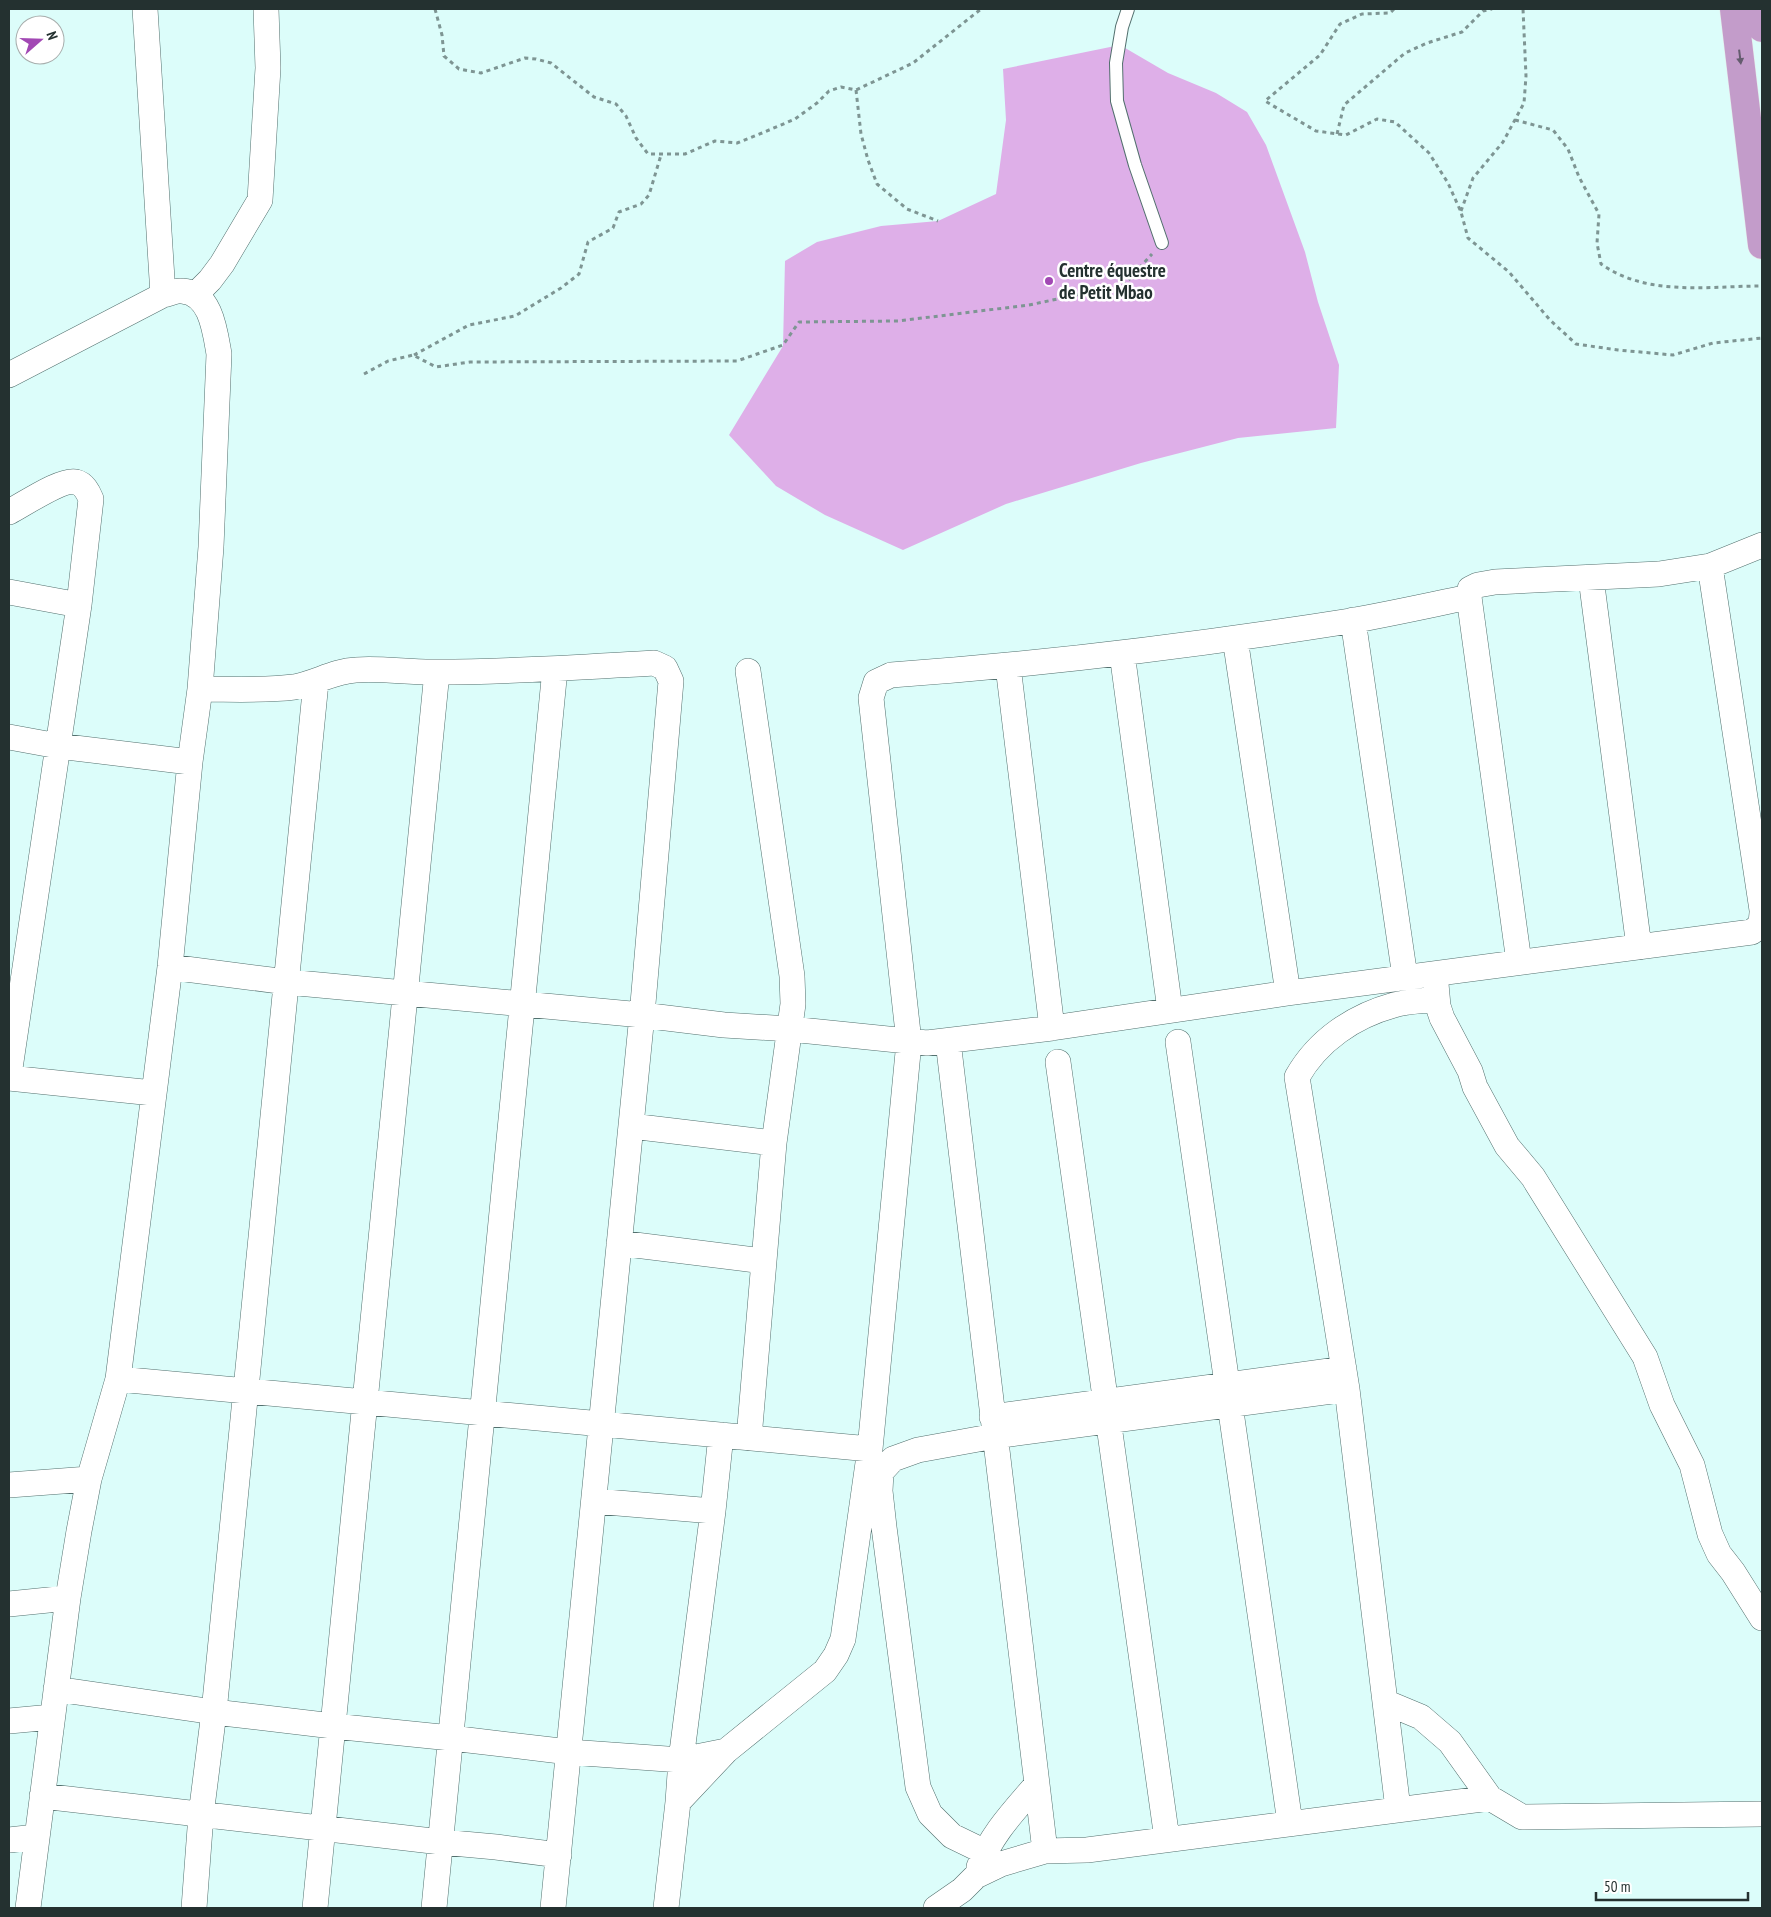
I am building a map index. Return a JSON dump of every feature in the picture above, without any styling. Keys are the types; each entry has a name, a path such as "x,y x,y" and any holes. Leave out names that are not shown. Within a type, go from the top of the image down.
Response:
{"highway":[{"path":"1734,9 1762,245"},
{"path":"1760,9 1762,28"}],"street":[{"path":"145,9 163,295"},
{"path":"196,294 222,264 260,200 268,68 266,9"},
{"path":"9,375 163,295 180,290 196,294 205,306 215,328 219,354 211,546 200,689 190,762 170,967 118,1379 89,1479 68,1598 36,1837 34,1908"},
{"path":"9,512 66,482 77,482 86,488 91,499 79,605 58,746 20,931 9,1076 153,1093"},
{"path":"1519,962 1469,597 1470,589 1487,583 1659,574 1710,566 1762,545"},
{"path":"170,967 286,982 405,994 927,1043 1052,1028 1288,993 1752,932 1761,924 1762,912 1710,566"},
{"path":"1591,578 1639,947"},
{"path":"9,592 79,605"},
{"path":"678,1802 726,1751 825,1672 836,1656 843,1639 870,1449 908,1042 871,698 876,682 891,675 1008,666 1235,638 1353,620 1469,597"},
{"path":"1353,620 1405,977"},
{"path":"1235,638 1288,993"},
{"path":"1122,653 1170,1010"},
{"path":"200,689 265,689 295,686 316,682 340,671 356,670 437,672 555,669 654,663 665,668 671,681 642,1015 553,1908"},
{"path":"1008,666 1052,1028"},
{"path":"434,1908 555,669"},
{"path":"748,671 792,976 793,1004 774,1143 749,1438"},
{"path":"315,1908 437,672"},
{"path":"194,1908 316,682"},
{"path":"9,737 58,746 190,762"},
{"path":"1435,974 1436,999 1445,1025 1465,1060 1475,1087 1507,1146 1533,1177 1645,1358 1662,1405 1692,1465 1713,1541 1719,1554 1734,1572 1762,1618"},
{"path":"1398,1810 1345,1379 1298,1076 1306,1061 1341,1028 1395,1004 1436,999"},
{"path":"948,1041 1045,1851"},
{"path":"1178,1042 1290,1823"},
{"path":"1058,1062 1167,1839"},
{"path":"631,1126 774,1143"},
{"path":"619,1243 764,1261"},
{"path":"118,1379 870,1449"},
{"path":"985,1852 952,1836 930,1814 918,1788 880,1491 881,1472 893,1459 994,1426 1345,1379"},
{"path":"666,1908 681,1760 714,1511 721,1435"},
{"path":"9,1485 89,1479"},
{"path":"594,1501 714,1511"},
{"path":"9,1604 68,1598"},
{"path":"56,1689 214,1712 569,1752 681,1760 726,1751"},
{"path":"1385,1702 1421,1716 1450,1742 1490,1798 1522,1817 1762,1814"},
{"path":"9,1721 52,1717"},
{"path":"976,1876 985,1852 1003,1824 1037,1784"},
{"path":"42,1796 441,1842 496,1846 559,1855"},
{"path":"936,1908 962,1890 976,1876 1001,1864 1045,1851 1087,1850 1490,1798"},
{"path":"9,1840 36,1837"}],"lane":[{"path":"1128,9 1122,27 1116,63 1117,100 1135,165 1162,243"}],"path":[{"path":"434,9 442,35 444,56 460,69 481,73 525,58 551,63 594,97 616,104 626,116 636,138 648,154 661,155 685,154 714,141 737,143 795,119 817,103 829,91 841,87 856,90 913,63 981,9"},
{"path":"1394,9 1390,13 1362,14 1340,24 1320,54 1265,102 1316,131 1346,135 1377,119 1395,122 1429,153 1448,183 1461,212 1468,238 1509,272 1550,320 1576,344 1673,356 1713,343 1762,338"},
{"path":"1338,134 1344,105 1405,53 1427,43 1462,32 1483,11 1492,9"},
{"path":"1461,212 1473,178 1503,142 1524,103 1526,76 1523,9"},
{"path":"856,90 861,134 877,184 907,209 938,220"},
{"path":"1515,120 1553,130 1568,149 1579,177 1599,214 1597,243 1601,264 1612,272 1643,283 1691,289 1762,286"},
{"path":"364,374 388,361 413,356 470,326 515,316 579,274 588,242 613,228 619,212 641,204 649,195 661,155"},
{"path":"413,356 436,367 470,362 737,361 784,346 799,322 898,321 1029,305 1124,285 1162,243"}],"shaded area":[{"name":"Centre équestre de Petit Mbao","path":"1120,45 1168,73 1216,93 1247,112 1266,145 1305,252 1318,302 1339,365 1336,428 1238,438 1141,463 1006,504 903,550 825,515 776,486 729,435 783,346 785,261 817,242 881,226 938,221 996,194 1006,120 1003,69"}],"place":[{"name":"Centre équestre de Petit Mbao","path":"1049,281"}]}
